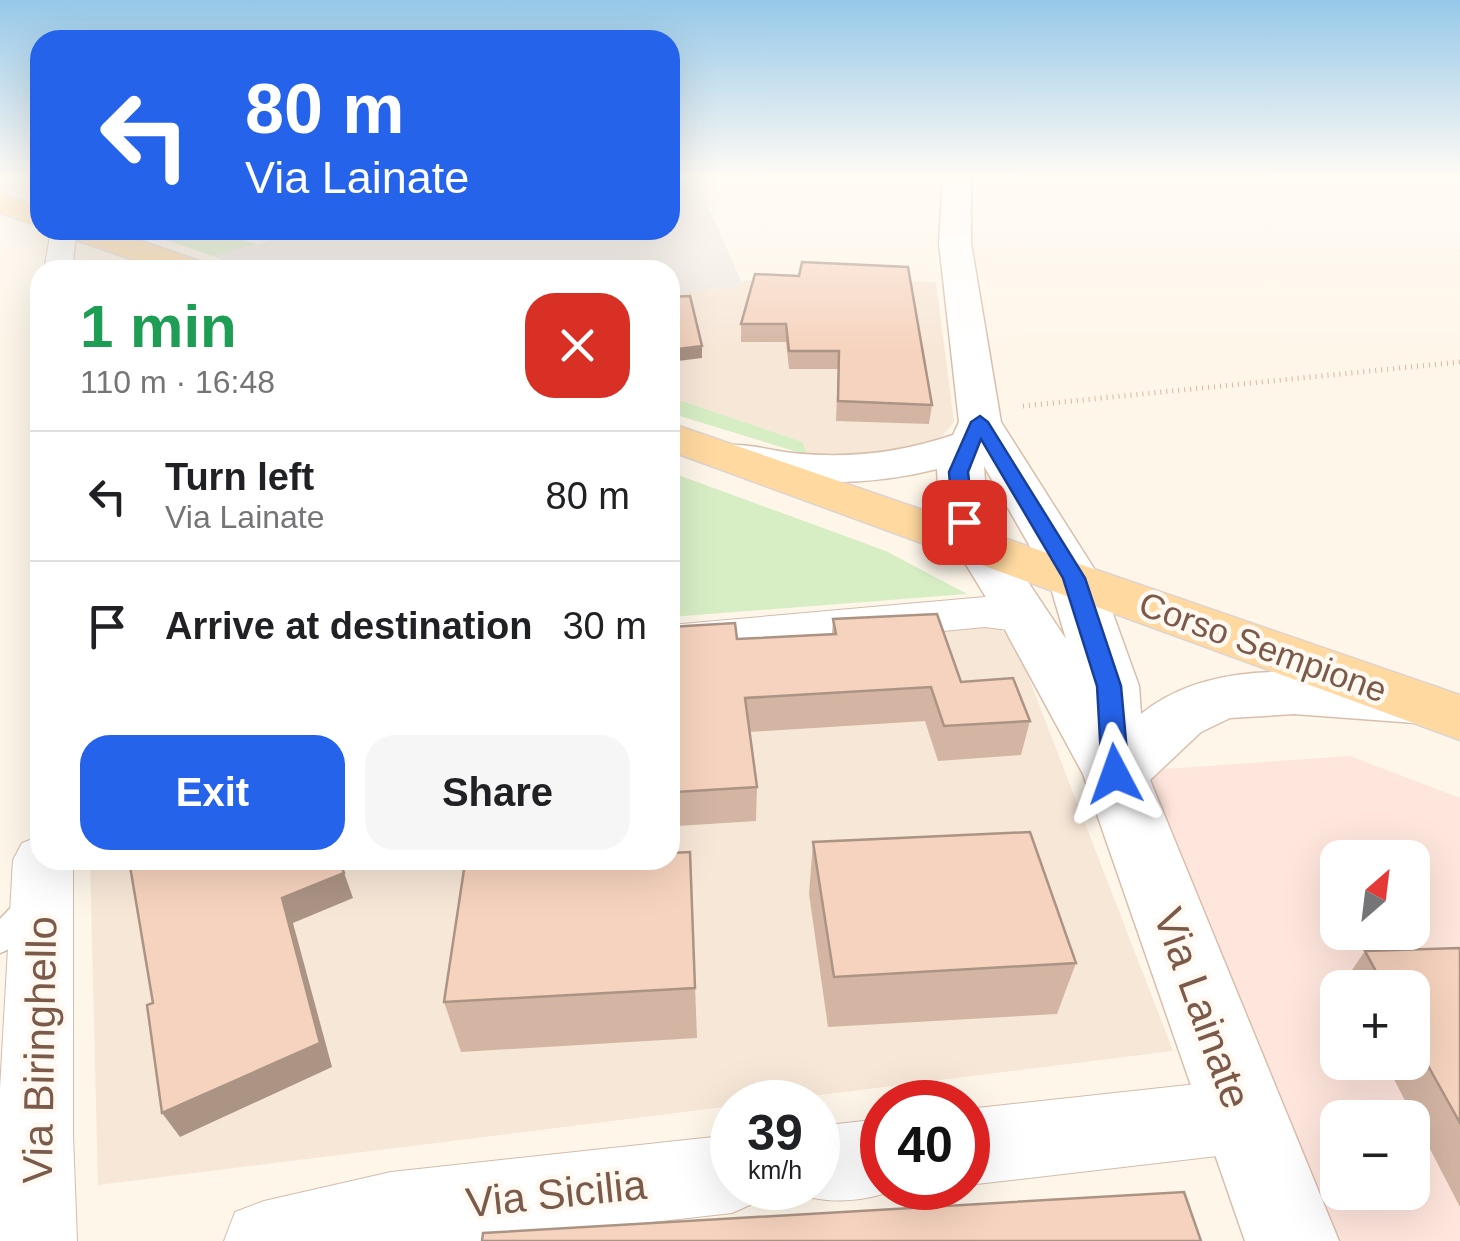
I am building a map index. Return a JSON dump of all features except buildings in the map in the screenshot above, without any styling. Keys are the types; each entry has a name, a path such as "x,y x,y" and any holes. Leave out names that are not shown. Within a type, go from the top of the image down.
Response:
{"main road":[{"name":"Via Lainate","path":"955,235 975,424 958,472 964,522 1026,617 1115,774 1292,1241"},
{"path":"107,240 164,260"},
{"name":"Via Lainate","path":"975,424 1074,578 1109,686 1115,774"},
{"path":"727,456 792,470 862,470 922,462 975,424"},
{"name":"Corso Sempione","path":"680,440 1438,710"},
{"path":"1115,774 1180,716 1214,700 1299,695 1438,710"}],"street":[{"path":"680,640 985,612 1026,617"},
{"name":"Via Biringhello","path":"28,899 38,1241"},
{"path":"990,1145 1242,1116"},
{"name":"Via Sicilia","path":"264,1241 390,1227 710,1177"}],"path":[{"path":"975,424 1027,406 1460,362"}],"shaded area":[{"path":"680,235 721,235 741,281 738,287 680,293 680,260 223,260 212,256 270,241 680,240"},
{"path":"795,278 936,282 954,422 932,448 877,459 807,455 803,442 680,400 680,293 737,287 741,281"},
{"path":"986,615 1016,645 1173,1051 940,1080 860,1080 860,1090 840,1093 840,1080 710,1080 710,1109 98,1185 90,870 680,870 680,644"},
{"path":"1350,756 1460,798 1460,1241 1311,1241 1136,771"}],"green space":[{"path":"166,240 242,240 257,244 212,256"},
{"path":"680,400 803,442 807,455 680,416"},
{"path":"680,476 886,551 967,594 680,616"}],"route":[{"path":"964,522 958,472 980,422 1074,578 1109,686 1115,774"}]}
